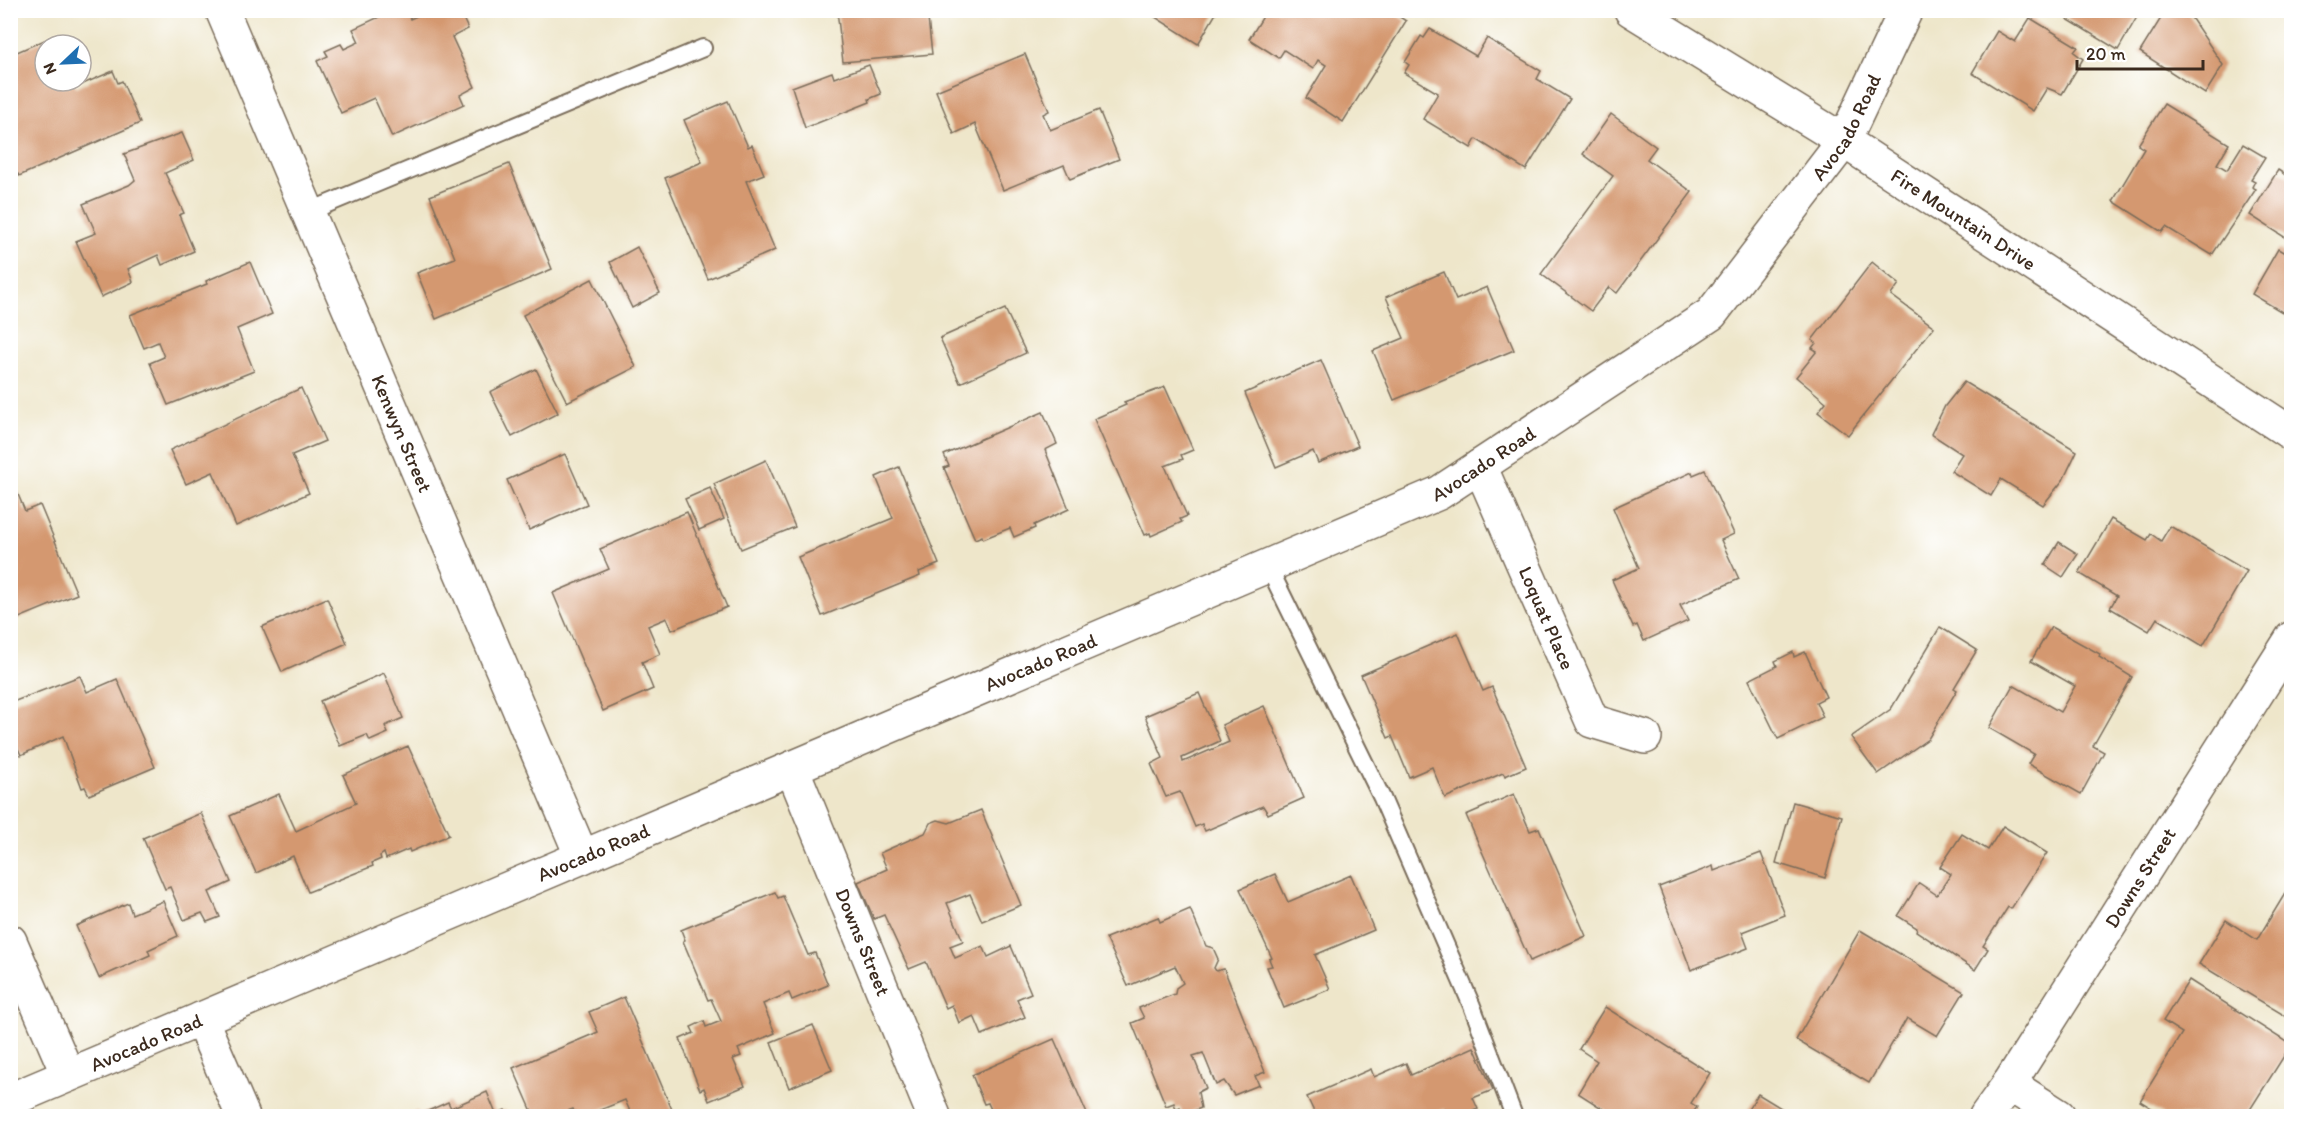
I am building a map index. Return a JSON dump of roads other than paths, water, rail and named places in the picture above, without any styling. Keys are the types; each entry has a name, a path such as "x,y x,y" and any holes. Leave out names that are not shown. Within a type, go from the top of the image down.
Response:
{"street":[{"name":"Kenwyn Street","path":"222,10 582,857"},
{"name":"Fire Mountain Drive","path":"1631,10 1844,141 2292,434"},
{"name":"Avocado Road","path":"10,1100 1439,493 1711,314 1844,141 1906,10"},
{"name":"Loquat Place","path":"1480,466 1592,721 1645,737"},
{"name":"Downs Street","path":"1986,1116 2009,1084 2292,638"},
{"name":"Downs Street","path":"792,768 934,1116"},
{"path":"10,941 68,1075"},
{"path":"201,1019 243,1116"},
{"path":"2009,1084 2059,1116"}],"lane":[{"path":"308,212 703,48"},
{"path":"1268,566 1382,798 1472,1006 1514,1116"}]}
